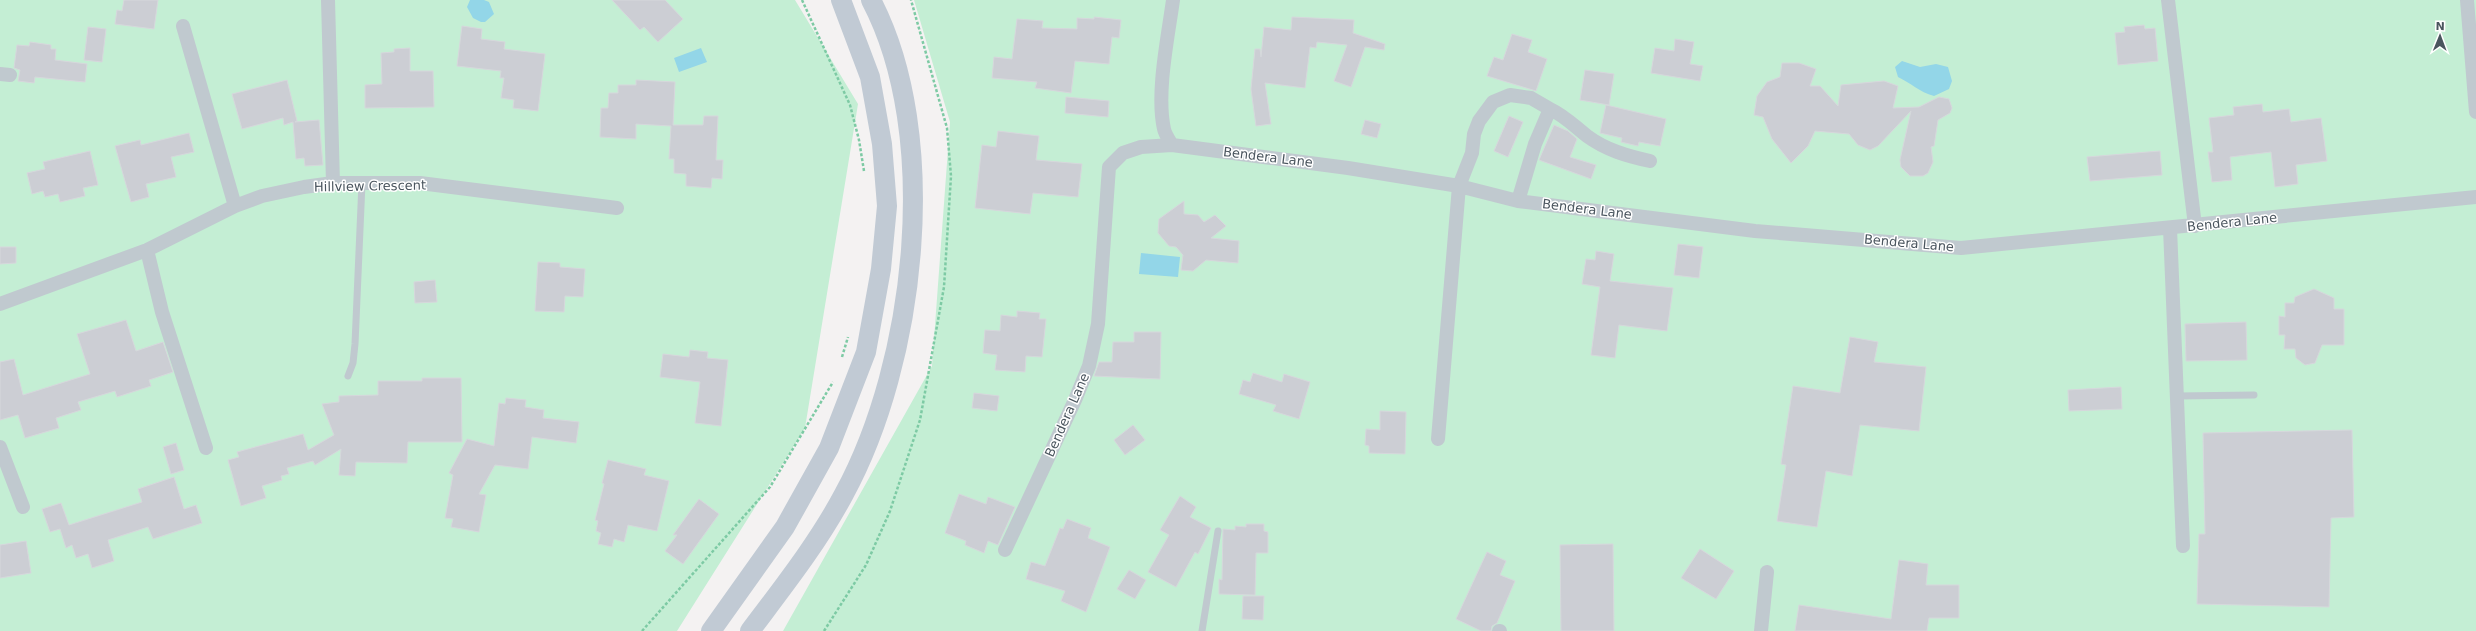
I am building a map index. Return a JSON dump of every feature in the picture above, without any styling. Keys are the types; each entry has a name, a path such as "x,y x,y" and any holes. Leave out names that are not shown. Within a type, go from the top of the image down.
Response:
{"main road":[{"path":"711,631 785,528 826,455 866,352 882,269 887,206 882,144 870,77 841,0"},
{"path":"750,631 802,562 845,493 870,434 886,386 896,353 906,303 911,253 913,189 907,120 898,70 871,0"}],"street":[{"path":"328,0 333,183"},
{"path":"1172,145 1164,130 1162,109 1165,58 1174,0"},
{"path":"2168,0 2195,226"},
{"path":"2467,0 2476,112"},
{"path":"182,26 235,206"},
{"path":"1438,439 1459,186 1472,153 1474,134 1479,121 1493,102 1510,95 1531,98 1564,115 1601,145 1621,154 1650,161"},
{"path":"1518,201 1535,144 1550,109"},
{"name":"Bendera Lane","path":"1005,550 1076,400 1089,366 1098,324 1109,167 1123,153 1141,147 1172,145 1318,163 1459,186 1518,201 1755,231 1962,248 2476,197"},
{"name":"Hillview Crescent","path":"0,304 147,250 235,206 262,196 304,187 333,183 420,184 617,208"},
{"path":"2170,228 2182,546"},
{"path":"147,250 162,312 206,448"},
{"path":"0,447 23,507"},
{"path":"1761,631 1766,572"}],"lane":[{"path":"348,376 353,363 355,344 362,183"},
{"path":"2177,396 2254,395"},
{"path":"1202,631 1218,531"}],"path":[{"path":"802,0 850,105 859,140 864,175"},
{"path":"842,359 848,336"},
{"path":"642,631 770,487 834,380"}],"green space":[{"path":"0,0 795,0 858,104 805,428 677,631 0,631"},
{"path":"914,0 2476,0 2476,631 783,631 932,366 950,122"}],"water":[{"path":"470,0 484,0 489,2 494,14 485,22 481,22 473,18 467,7"},
{"path":"701,48 707,62 679,72 674,58"},
{"path":"1902,61 1920,67 1936,64 1948,67 1952,81 1949,89 1934,96 1919,90 1898,77 1895,67"},
{"path":"1141,253 1180,257 1178,277 1139,274"}],"building":[{"path":"124,0 158,0 154,29 115,24 117,10 122,11"},
{"path":"612,0 665,0 683,19 658,42 644,27 640,30"},
{"path":"1094,17 1121,20 1119,38 1112,37 1109,64 1075,61 1071,93 1035,88 1037,82 992,78 994,57 1012,59 1017,19 1043,21 1042,28 1077,29 1077,18 1094,19"},
{"path":"1292,17 1354,20 1353,33 1385,44 1384,50 1365,47 1351,87 1334,81 1347,45 1317,42 1316,48 1310,47 1305,88 1265,83 1271,124 1256,126 1251,89 1255,49 1260,49 1261,57 1264,27 1291,30"},
{"path":"2144,25 2145,29 2155,28 2158,61 2118,65 2115,33 2125,32 2124,27"},
{"path":"462,26 482,29 481,39 505,42 504,49 545,54 538,111 513,108 514,100 501,98 504,78 500,78 501,71 457,66"},
{"path":"88,27 106,29 102,62 84,60"},
{"path":"1512,34 1532,40 1528,52 1547,59 1536,91 1487,76 1494,57 1503,60"},
{"path":"1675,39 1694,42 1690,64 1703,66 1700,81 1651,73 1655,48 1674,51"},
{"path":"30,42 51,45 51,49 56,49 55,60 87,64 85,82 35,77 34,83 18,81 20,70 14,68 17,45 29,46"},
{"path":"410,48 410,71 433,71 434,107 365,108 365,85 382,84 381,53 394,52 394,49"},
{"path":"1782,63 1799,63 1816,69 1810,86 1820,86 1838,106 1841,85 1884,81 1898,86 1893,108 1919,107 1939,97 1949,99 1952,108 1950,113 1938,120 1934,146 1931,147 1933,162 1928,173 1923,176 1910,176 1901,167 1900,160 1911,111 1878,146 1870,150 1858,145 1849,134 1815,131 1808,146 1791,163 1772,139 1763,117 1754,115 1757,96 1767,82 1780,77"},
{"path":"1585,70 1614,74 1609,105 1580,100"},
{"path":"287,80 297,121 295,122 319,120 323,165 305,166 304,158 296,159 293,122 284,125 283,118 242,129 232,94"},
{"path":"636,80 675,82 673,125 703,125 704,116 718,116 716,160 723,160 722,179 712,178 711,188 686,186 686,174 674,173 674,159 669,159 671,126 636,124 636,139 600,137 601,108 608,108 609,93 618,93 618,85 636,85"},
{"path":"1066,97 1109,101 1108,117 1065,113"},
{"path":"2262,104 2263,112 2289,109 2291,122 2321,118 2327,161 2296,165 2298,184 2275,187 2271,152 2230,157 2232,180 2212,182 2208,152 2213,152 2209,118 2234,115 2233,107"},
{"path":"1606,105 1666,119 1660,146 1639,142 1638,146 1621,142 1622,138 1600,133"},
{"path":"1509,116 1523,122 1508,157 1494,151"},
{"path":"1365,120 1381,124 1377,138 1361,134"},
{"path":"1554,125 1568,131 1577,139 1570,157 1596,165 1591,179 1539,160"},
{"path":"998,131 1039,136 1036,160 1082,164 1078,197 1033,193 1030,214 975,208 982,145 996,147"},
{"path":"189,133 194,152 171,157 176,177 146,184 149,197 131,202 115,146 140,140 141,145"},
{"path":"90,151 98,185 83,188 85,196 60,202 58,194 45,197 43,191 32,194 27,173 45,169 43,162"},
{"path":"2160,151 2162,175 2090,181 2087,157"},
{"path":"1184,201 1184,214 1198,215 1204,222 1215,215 1226,226 1211,238 1239,241 1238,263 1206,260 1193,271 1181,270 1183,255 1176,247 1169,246 1158,233 1159,219"},
{"path":"1678,244 1703,247 1699,278 1674,275"},
{"path":"0,247 16,247 16,263 0,264"},
{"path":"1596,251 1614,254 1610,281 1673,288 1667,331 1619,325 1615,358 1591,355 1600,287 1582,284 1586,259 1595,260"},
{"path":"538,262 560,263 560,267 585,269 583,297 565,296 564,312 535,311"},
{"path":"435,280 437,302 415,303 414,282"},
{"path":"2314,289 2334,298 2334,309 2344,309 2344,345 2322,345 2315,363 2305,365 2296,358 2295,349 2284,349 2285,335 2279,335 2279,316 2285,317 2285,303 2294,303 2295,297"},
{"path":"1017,311 1040,313 1039,319 1046,319 1042,357 1026,356 1025,372 995,370 997,355 983,353 985,330 1000,331 1001,315 1017,317"},
{"path":"126,320 136,351 163,342 173,372 149,380 151,386 117,397 115,391 78,402 81,410 56,418 59,428 25,438 18,415 0,420 0,362 14,359 23,395 90,374 77,334"},
{"path":"2246,322 2247,360 2186,361 2185,324"},
{"path":"1134,332 1161,332 1160,379 1094,376 1099,362 1112,362 1113,342 1134,342"},
{"path":"1850,337 1878,342 1874,362 1926,367 1919,431 1860,425 1852,476 1826,471 1817,527 1777,521 1786,465 1781,464 1793,386 1840,393"},
{"path":"690,350 708,352 707,358 728,360 721,426 695,423 700,382 660,377 663,354 689,357"},
{"path":"1253,373 1282,382 1284,374 1310,382 1299,419 1273,411 1276,405 1239,394 1243,380 1250,382"},
{"path":"422,378 461,378 462,442 408,442 407,463 356,462 355,476 339,475 341,449 315,465 313,461 287,468 289,474 281,476 282,480 262,486 266,498 241,506 228,460 239,457 237,452 303,434 308,450 334,435 322,404 339,402 339,396 378,395 378,381 422,381"},
{"path":"2121,387 2122,409 2069,411 2068,390"},
{"path":"974,393 999,396 997,411 972,408"},
{"path":"506,398 526,400 525,407 544,410 543,418 579,422 576,443 532,437 528,469 495,465 479,494 486,495 479,532 451,527 453,519 445,518 453,475 449,473 467,439 494,446 499,403 505,404"},
{"path":"1380,411 1406,412 1405,454 1369,453 1369,446 1365,445 1366,429 1380,430"},
{"path":"1133,425 1145,440 1125,455 1114,440"},
{"path":"2352,430 2354,517 2331,518 2329,607 2197,604 2199,534 2205,534 2203,433"},
{"path":"176,443 184,470 171,474 163,447"},
{"path":"608,460 646,469 644,475 669,481 657,531 628,525 624,542 614,539 612,547 598,544 601,533 596,531 598,521 595,520"},
{"path":"174,477 184,509 196,505 202,523 153,539 148,527 108,540 114,561 92,568 88,554 76,558 72,545 66,548 60,529 50,532 42,509 61,503 69,525 142,502 138,489"},
{"path":"959,494 986,504 988,497 1015,507 998,545 988,541 984,553 965,545 966,541 945,533"},
{"path":"1180,496 1196,507 1190,517 1211,528 1198,554 1195,552 1176,587 1148,572 1169,535 1160,530"},
{"path":"699,499 719,514 683,564 665,551 677,535 673,535"},
{"path":"1067,519 1091,528 1088,538 1110,547 1086,612 1061,601 1065,591 1026,579 1031,562 1045,566 1060,528 1063,529"},
{"path":"1246,524 1264,524 1264,531 1268,532 1268,553 1256,553 1255,595 1219,594 1219,579 1222,580 1223,529 1235,530 1235,526 1246,527"},
{"path":"26,541 31,573 0,578 0,545"},
{"path":"1613,544 1614,631 1561,631 1560,545"},
{"path":"1700,549 1734,571 1716,599 1681,578"},
{"path":"1487,552 1506,561 1500,575 1515,581 1497,623 1492,626 1491,631 1481,631 1456,619"},
{"path":"1899,560 1928,564 1926,585 1959,585 1959,618 1929,618 1927,631 1795,631 1799,605 1891,619"},
{"path":"1129,570 1146,580 1135,599 1117,589"},
{"path":"1243,596 1264,596 1263,620 1242,619"}]}
